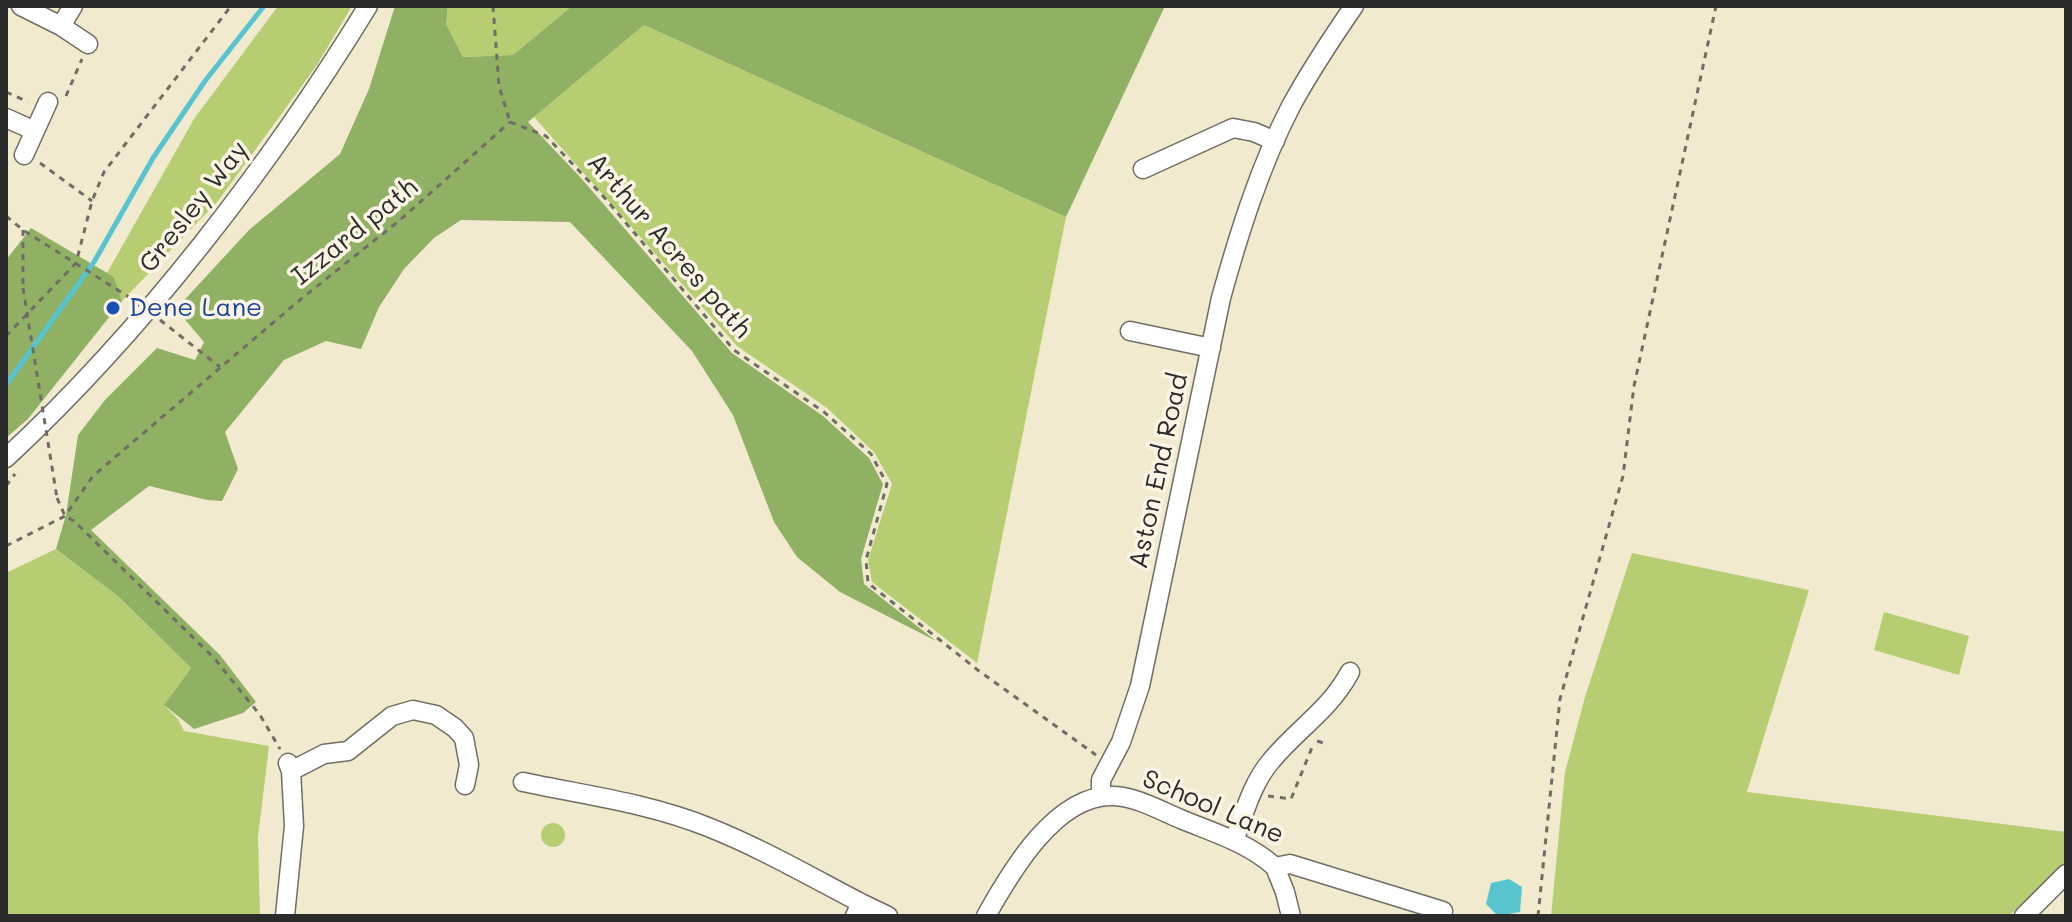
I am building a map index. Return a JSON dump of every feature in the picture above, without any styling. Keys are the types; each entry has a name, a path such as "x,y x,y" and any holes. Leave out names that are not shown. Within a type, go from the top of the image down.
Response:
{"street":[{"path":"21,6 88,44"},
{"path":"61,26 73,6"},
{"name":"Gresley Way","path":"6,458 147,309 231,206 338,55 368,6"},
{"name":"Aston End Road","path":"1101,797 1101,780 1131,715 1140,686 1211,348 1237,240 1275,141 1306,80 1354,6"},
{"path":"24,155 46,106"},
{"path":"6,118 35,131"},
{"path":"1143,169 1233,128 1275,141"},
{"path":"1130,331 1211,348"},
{"path":"1234,841 1262,773 1322,712 1350,672"},
{"path":"285,916 294,826 289,767 324,754 348,751 392,716 413,710 436,715 464,738 469,765 465,785"},
{"path":"523,782 652,809 706,826 764,852 858,910 888,916"},
{"path":"986,916 1043,831 1058,818 1087,801 1101,797"},
{"name":"School Lane","path":"1101,797 1137,801 1255,851 1275,867 1290,864 1443,911"},
{"path":"1275,867 1291,916"},
{"path":"2024,916 2066,874"}],"path":[{"path":"6,336 76,263 92,201 104,172 231,6"},
{"path":"493,6 499,86 510,122"},
{"path":"1538,916 1560,699 1623,476 1634,386 1716,6"},
{"path":"6,92 60,108 88,44"},
{"name":"Izzard path","path":"65,516 93,476 400,220 510,122"},
{"name":"Arthur Acres path","path":"510,122 546,136 603,196 734,350 824,412 871,454 887,484 866,560 868,583 1035,714 1109,764"},
{"path":"24,155 36,160 92,201"},
{"path":"6,216 147,309 220,367"},
{"path":"23,230 23,288 57,498 65,516 74,521 214,658 260,715 289,767"},
{"path":"6,546 65,516"},
{"path":"1261,795 1291,799 1315,740 1327,744"}],"green space":[{"path":"278,6 352,6 317,65 218,201 122,301 114,277 107,273 194,119"},
{"path":"395,6 448,6 446,24 463,57 513,55 572,6 1165,6 1066,217 644,25 528,122 581,178 732,353 823,416 869,458 883,484 861,559 864,584 936,641 840,592 797,557 774,522 733,415 692,351 570,222 461,220 434,238 404,269 379,307 361,349 326,341 284,360 225,432 238,469 222,501 149,486 91,530 220,655 256,702 243,713 194,729 164,705 191,668 119,597 56,549 66,515 78,435 105,400 157,348 195,360 204,342 176,309 249,230 340,154 369,89"},
{"path":"448,6 572,6 513,55 463,57 446,24"},
{"path":"644,25 1066,217 977,663 872,582 868,560 892,484 874,452 827,408 737,346 534,117"},
{"path":"31,228 114,277 122,301 28,419 6,438 6,260"},
{"path":"56,549 119,597 191,668 164,705 178,719 184,731 269,746 258,837 260,916 6,916 6,573"},
{"path":"1632,553 1809,590 1747,792 2066,832 2066,861 2009,916 1551,916 1565,772 1585,697"},
{"path":"1884,612 1969,636 1959,675 1874,650"},
{"path":"553,823 564,830 565,835 558,846 553,847 542,840 541,835 548,824"}],"water":[{"path":"1509,879 1522,887 1520,912 1498,916 1486,904 1491,883"}],"waterway":[{"path":"6,385 94,262 153,158 205,81 264,6"}],"place":[{"name":"Dene Lane","path":"113,308"}]}
